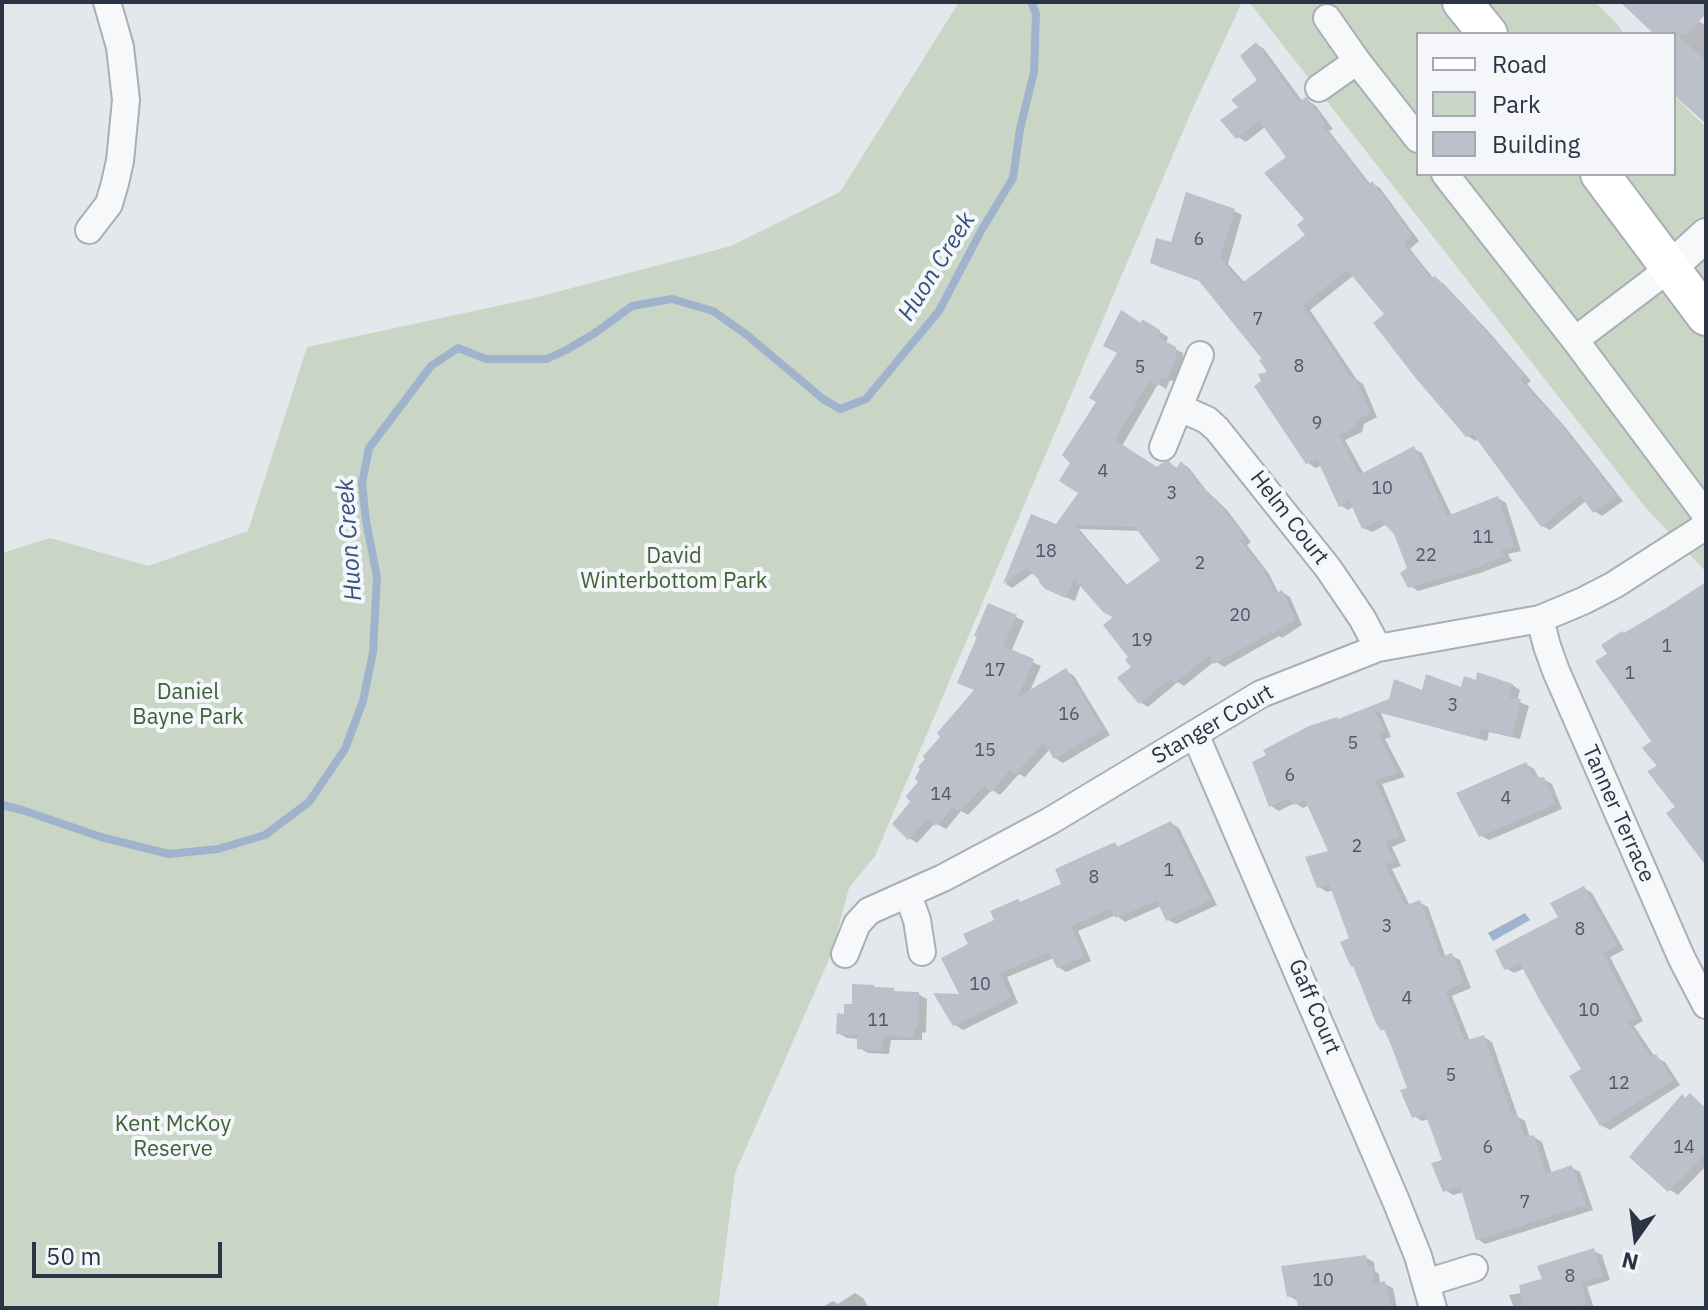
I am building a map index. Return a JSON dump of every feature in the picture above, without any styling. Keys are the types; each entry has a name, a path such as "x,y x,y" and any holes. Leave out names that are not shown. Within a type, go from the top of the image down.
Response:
{"main road":[{"path":"1462,2 1486,32"},
{"path":"1601,176 1706,316"}],"street":[{"path":"89,230 109,204 115,183 126,100 120,47 107,2"},
{"path":"1327,18 1416,136"},
{"path":"1319,88 1357,61"},
{"path":"1447,176 1706,515"},
{"path":"1575,340 1670,268 1706,235"},
{"path":"1163,447 1200,355"},
{"name":"Helm Court","path":"1180,408 1207,420 1217,429 1328,568 1378,648"},
{"name":"Stanger Court","path":"845,954 863,916 955,873 1060,815 1261,694 1378,648 1540,619 1614,585 1706,526"},
{"name":"Tanner Terrace","path":"1540,619 1556,671 1682,959 1706,1005"},
{"name":"Gaff Court","path":"1195,734 1352,1095 1408,1230 1429,1295 1474,1268"},
{"path":"908,895 917,920 922,952"}],"green space":[{"name":"David Winterbottom Park","path":"959,2 1242,2 1192,110 875,856 849,888 831,955 735,1173 718,1308 2,1308 2,807 78,830 2,805 2,553 50,538 148,566 248,531 307,347 534,298 731,246 840,192"},
{"path":"1249,2 1595,2 1617,24 1623,32 1416,32 1416,176 1676,176 1676,98 1706,127 1706,572 1645,507"}],"water":[{"path":"1525,913 1530,920 1493,941 1488,933"}],"building":[{"path":"1620,2 1706,2 1706,14 1687,34 1652,32"},
{"path":"1676,34 1706,61 1706,124 1676,97"},
{"path":"1256,42 1299,102 1306,97 1308,99 1326,124 1323,126 1368,185 1372,181 1397,215 1412,236 1403,243 1431,278 1435,276 1524,376 1520,379 1558,421 1616,496 1593,513 1580,495 1541,527 1473,434 1466,437 1373,323 1384,314 1347,270 1303,305 1352,379 1355,377 1370,413 1356,420 1355,428 1339,435 1359,475 1414,446 1447,516 1498,496 1514,547 1501,550 1505,556 1470,570 1408,588 1400,573 1407,568 1394,534 1380,520 1362,529 1349,500 1339,507 1317,459 1306,464 1254,386 1261,381 1258,374 1267,372 1259,360 1262,359 1199,281 1150,263 1156,238 1171,242 1186,192 1235,209 1220,258 1242,283 1305,235 1297,225 1304,219 1264,173 1286,157 1259,121 1236,139 1220,120 1238,107 1231,100 1257,80 1240,56"},
{"path":"1121,310 1141,323 1142,319 1160,330 1159,338 1176,347 1176,358 1167,379 1162,377 1158,386 1149,381 1115,440 1157,467 1169,461 1176,469 1181,461 1245,537 1240,540 1262,568 1275,594 1282,590 1295,620 1214,664 1209,655 1175,683 1170,678 1139,704 1117,678 1131,667 1125,660 1128,657 1103,625 1113,617 1104,613 1074,579 1066,598 1045,589 1027,568 1003,584 1031,514 1056,524 1078,493 1059,481 1070,463 1062,455 1096,402 1089,398 1117,353 1103,346","holes":["1074,525 1135,527 1160,560 1125,586"]},
{"path":"1706,582 1706,866 1666,813 1675,807 1647,771 1657,766 1642,748 1651,741 1595,661 1607,654 1601,645"},
{"path":"988,603 1017,615 1003,646 1034,659 1017,698 1066,668 1103,730 1054,759 1044,743 1015,774 1010,770 991,792 984,786 958,812 953,807 936,826 927,819 908,840 892,824 910,802 906,796 918,782 915,778 920,769 918,767 925,759 923,756 940,737 937,733 974,690 957,683"},
{"path":"1477,672 1513,684 1509,698 1521,699 1512,736 1481,729 1478,738 1375,711 1385,732 1378,734 1398,773 1375,780 1399,836 1385,842 1394,861 1385,864 1405,906 1420,900 1441,957 1452,953 1464,983 1445,991 1465,1041 1484,1035 1512,1115 1517,1114 1524,1137 1534,1135 1546,1174 1572,1165 1586,1205 1476,1240 1460,1186 1443,1192 1431,1163 1442,1160 1425,1113 1412,1118 1400,1090 1407,1088 1391,1045 1384,1029 1381,1031 1376,1023 1340,942 1349,938 1329,884 1317,888 1305,857 1328,851 1305,800 1293,805 1290,798 1269,807 1252,762 1266,755 1263,750 1309,726 1338,719 1389,699 1394,679 1422,690 1426,674 1461,687 1464,676 1476,680"},
{"path":"1526,762 1535,778 1544,777 1555,804 1479,837 1456,793"},
{"path":"1171,821 1210,900 1166,921 1157,901 1115,918 1111,909 1071,926 1084,956 1057,968 1049,952 1000,973 1011,998 953,1026 933,993 959,994 941,958 968,944 963,934 994,920 990,911 1061,884 1055,869 1115,842 1117,847"},
{"path":"1584,886 1617,946 1603,953 1636,1017 1628,1022 1651,1057 1656,1054 1673,1080 1600,1126 1569,1076 1581,1069 1520,963 1504,970 1495,950 1558,917 1550,903"},
{"path":"852,984 919,992 918,1028 914,1029 914,1037 883,1036 881,1051 857,1049 857,1035 836,1034 837,1013 844,1014 844,1004 852,1004"},
{"path":"1690,1093 1706,1109 1706,1153 1668,1192 1629,1157 1682,1094 1685,1098"},
{"path":"1594,1248 1603,1276 1581,1283 1587,1304 1576,1308 1523,1308 1519,1285 1542,1279 1537,1266"},
{"path":"1366,1255 1367,1267 1372,1267 1373,1284 1385,1281 1391,1308 1298,1308 1296,1295 1287,1297 1281,1266"}],"waterway":[{"name":"Huon Creek","path":"2,805 101,837 169,854 218,849 265,835 309,802 345,749 363,701 373,652 377,577 362,483 369,448 431,366 458,348 486,359 547,359 595,333 632,306 672,299 713,311 747,335 823,399 840,409 866,399 939,311 1013,178 1020,129 1034,72 1036,14 1031,2"}],"park label":[{"name":"Daniel Bayne Park","path":"188,706"},
{"name":"Kent McKoy Reserve","path":"173,1138"}]}
